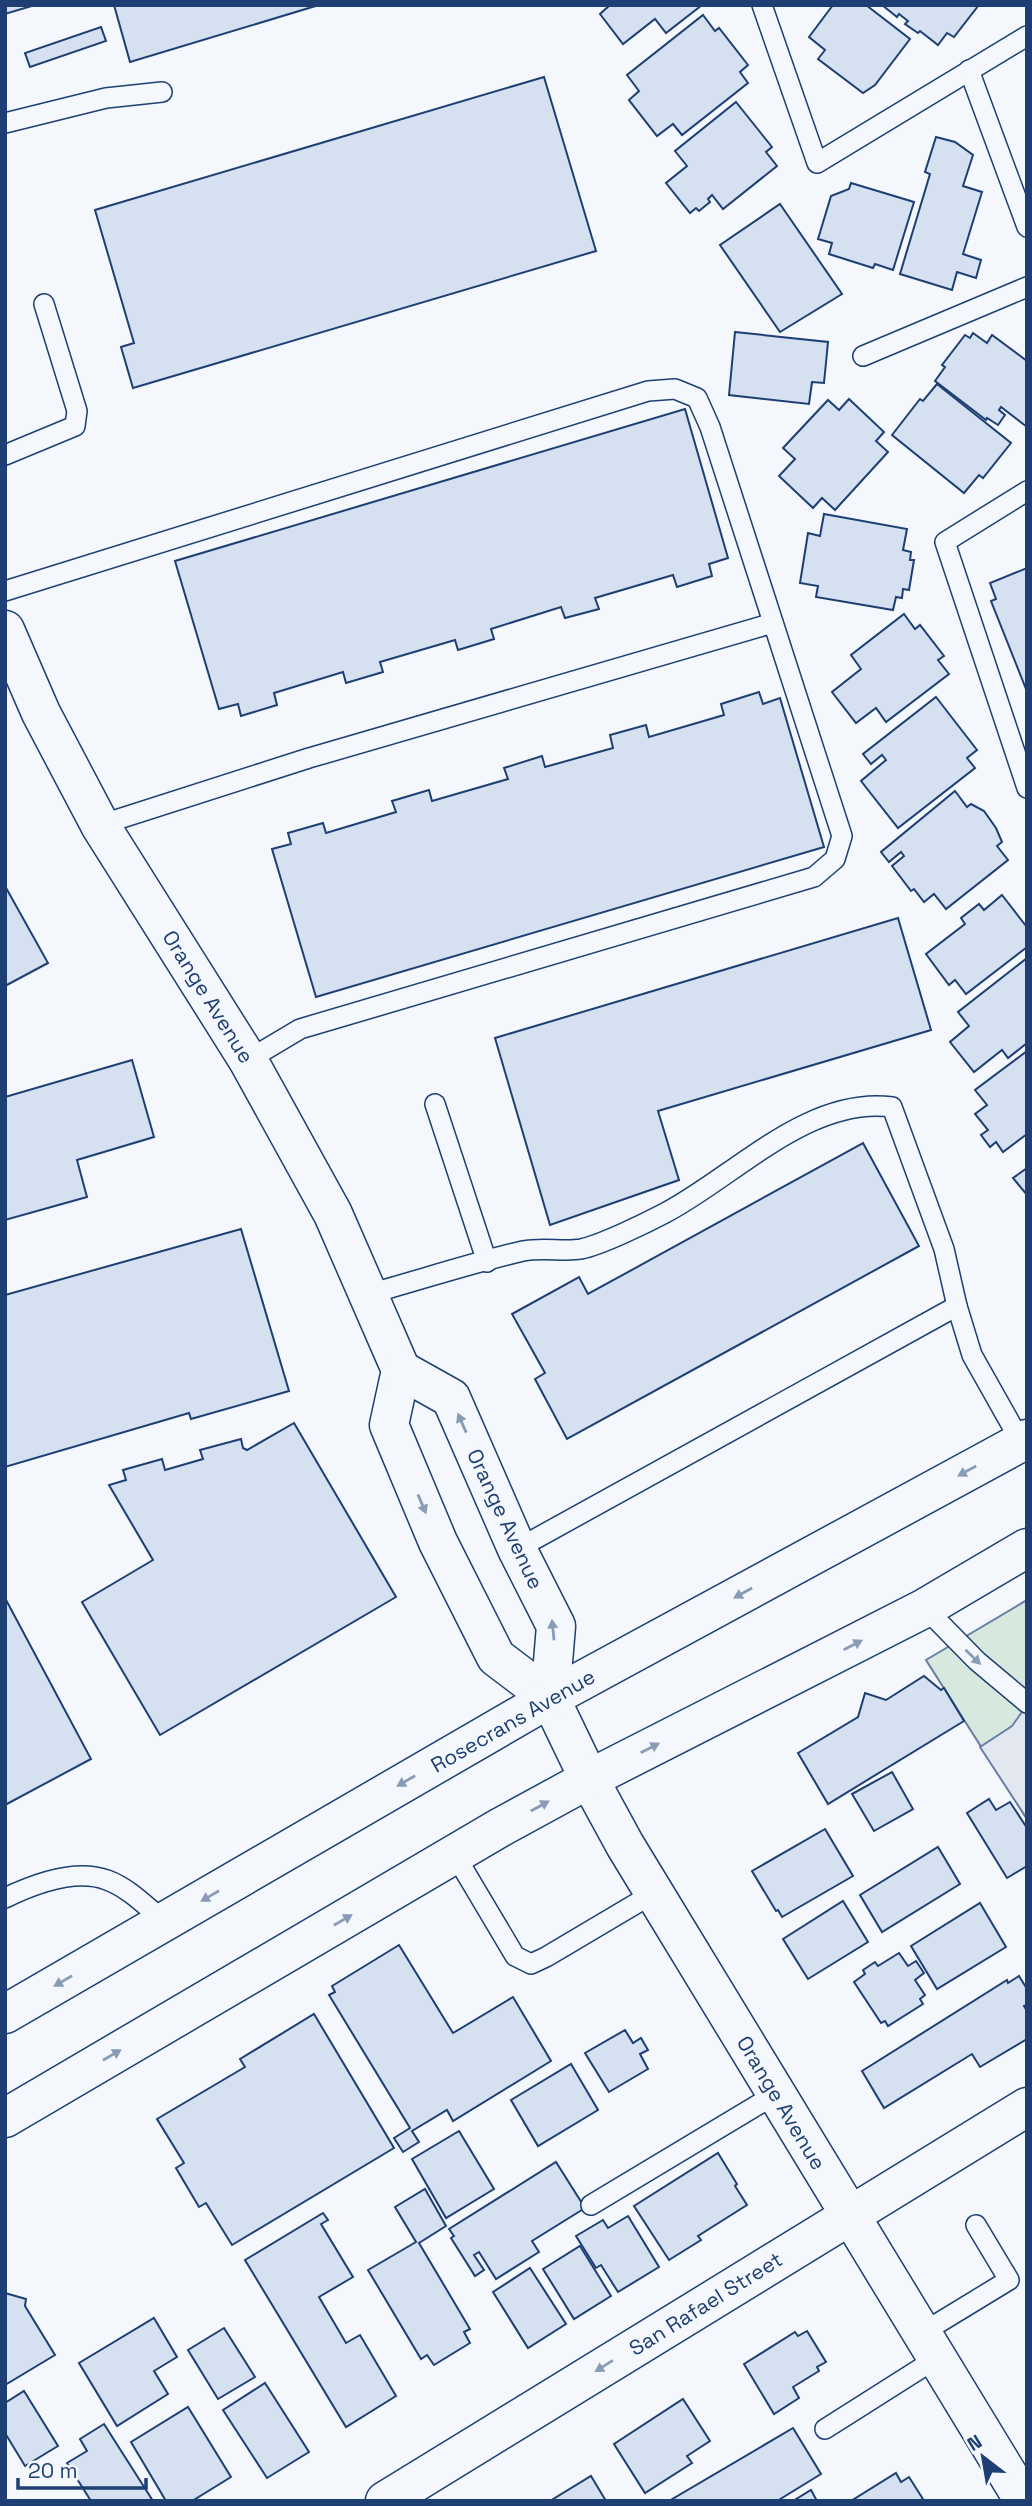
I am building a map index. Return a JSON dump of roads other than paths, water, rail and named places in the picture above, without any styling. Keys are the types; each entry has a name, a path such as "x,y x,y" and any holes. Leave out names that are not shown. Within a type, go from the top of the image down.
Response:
{"street":[{"name":"Orange Avenue","path":"5,630 41,712 100,825 248,1060 313,1175 401,1370 389,1425 438,1542 496,1657 550,1698 625,1845 1024,2501"},
{"name":"Orange Avenue","path":"401,1370 451,1398 517,1549 556,1626 550,1698"},
{"name":"Rosecrans Avenue","path":"5,2014 550,1698 1024,1440"},
{"path":"5,2118 455,1854 589,1779 925,1608 1027,1548"},
{"name":"San Rafael Street","path":"385,2501 1027,2107"}],"lane":[{"path":"762,5 817,163 1027,36"},
{"path":"969,70 1027,226"},
{"path":"5,123 106,98 162,92"},
{"path":"863,356 1027,287"},
{"path":"5,455 75,426 77,411 44,304"},
{"path":"5,591 648,391 675,389 697,398 710,426 842,836 835,859 814,877 300,1029 248,1060"},
{"path":"1027,491 945,542 1027,788"},
{"path":"100,825 309,758 773,622"},
{"path":"435,1104 486,1262"},
{"path":"369,1294 524,1251 581,1249 666,1212 808,1122 849,1109 878,1105 892,1107 944,1249 972,1355 1024,1440"},
{"path":"517,1549 957,1306"},
{"path":"925,1608 977,1661 1027,1703"},
{"path":"455,1854 515,1956 531,1964 654,1893"},
{"path":"6,1895 51,1880 81,1876 106,1879 127,1891 165,1922"},
{"path":"591,2205 776,2094"},
{"path":"825,2429 1009,2280 976,2225"}]}
